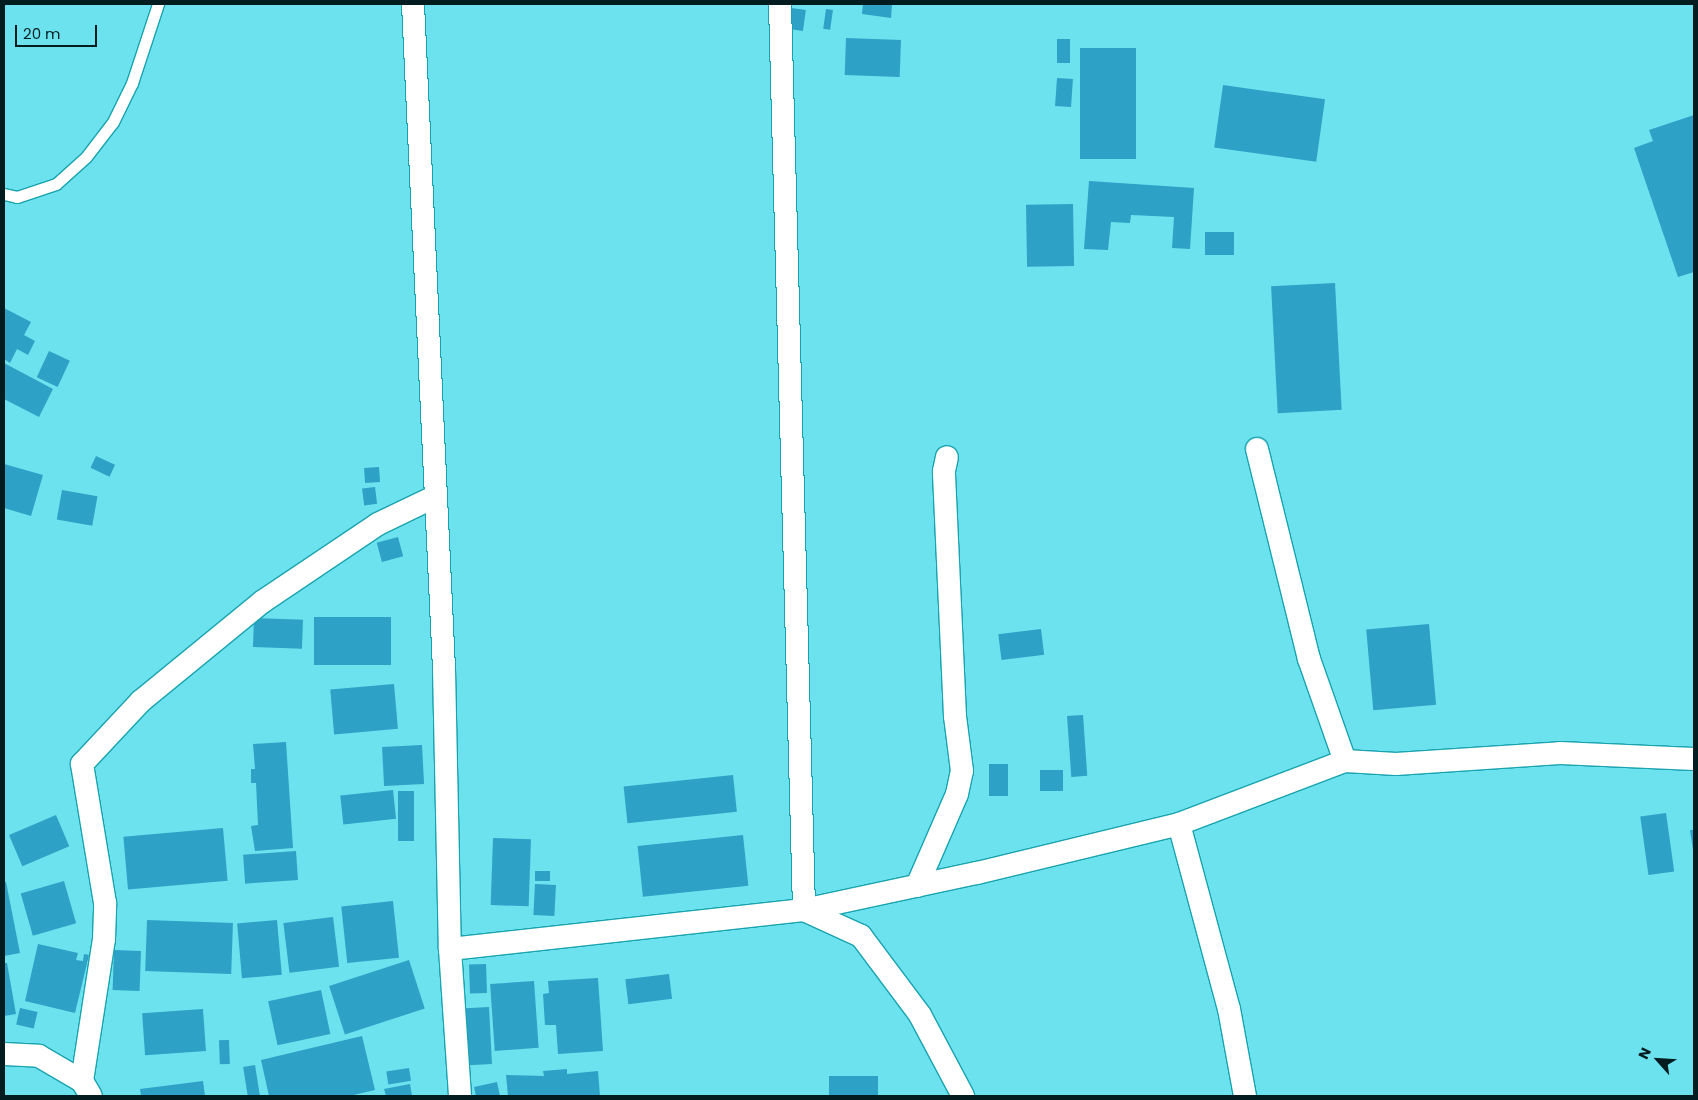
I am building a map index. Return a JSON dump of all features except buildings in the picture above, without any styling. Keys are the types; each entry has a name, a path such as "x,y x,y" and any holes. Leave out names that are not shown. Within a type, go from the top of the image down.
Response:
{"street":[{"path":"413,4 434,497 444,669 450,949 460,1096"},
{"path":"780,4 804,910"},
{"path":"1257,449 1309,659 1345,761"},
{"path":"917,886 957,794 962,771 955,706 944,471 947,457"},
{"path":"4,1054 38,1056 86,1089 102,948 105,903 82,764 141,701 262,602 378,524 434,497"},
{"path":"450,949 804,910 917,886 1179,824 1345,761 1396,764 1560,753 1694,758"},
{"path":"1179,824 1229,1009 1245,1096"},
{"path":"804,910 861,936 920,1015 963,1096"}],"lane":[{"path":"4,194 17,197 56,184 86,157 113,122 132,83 158,4"}]}
